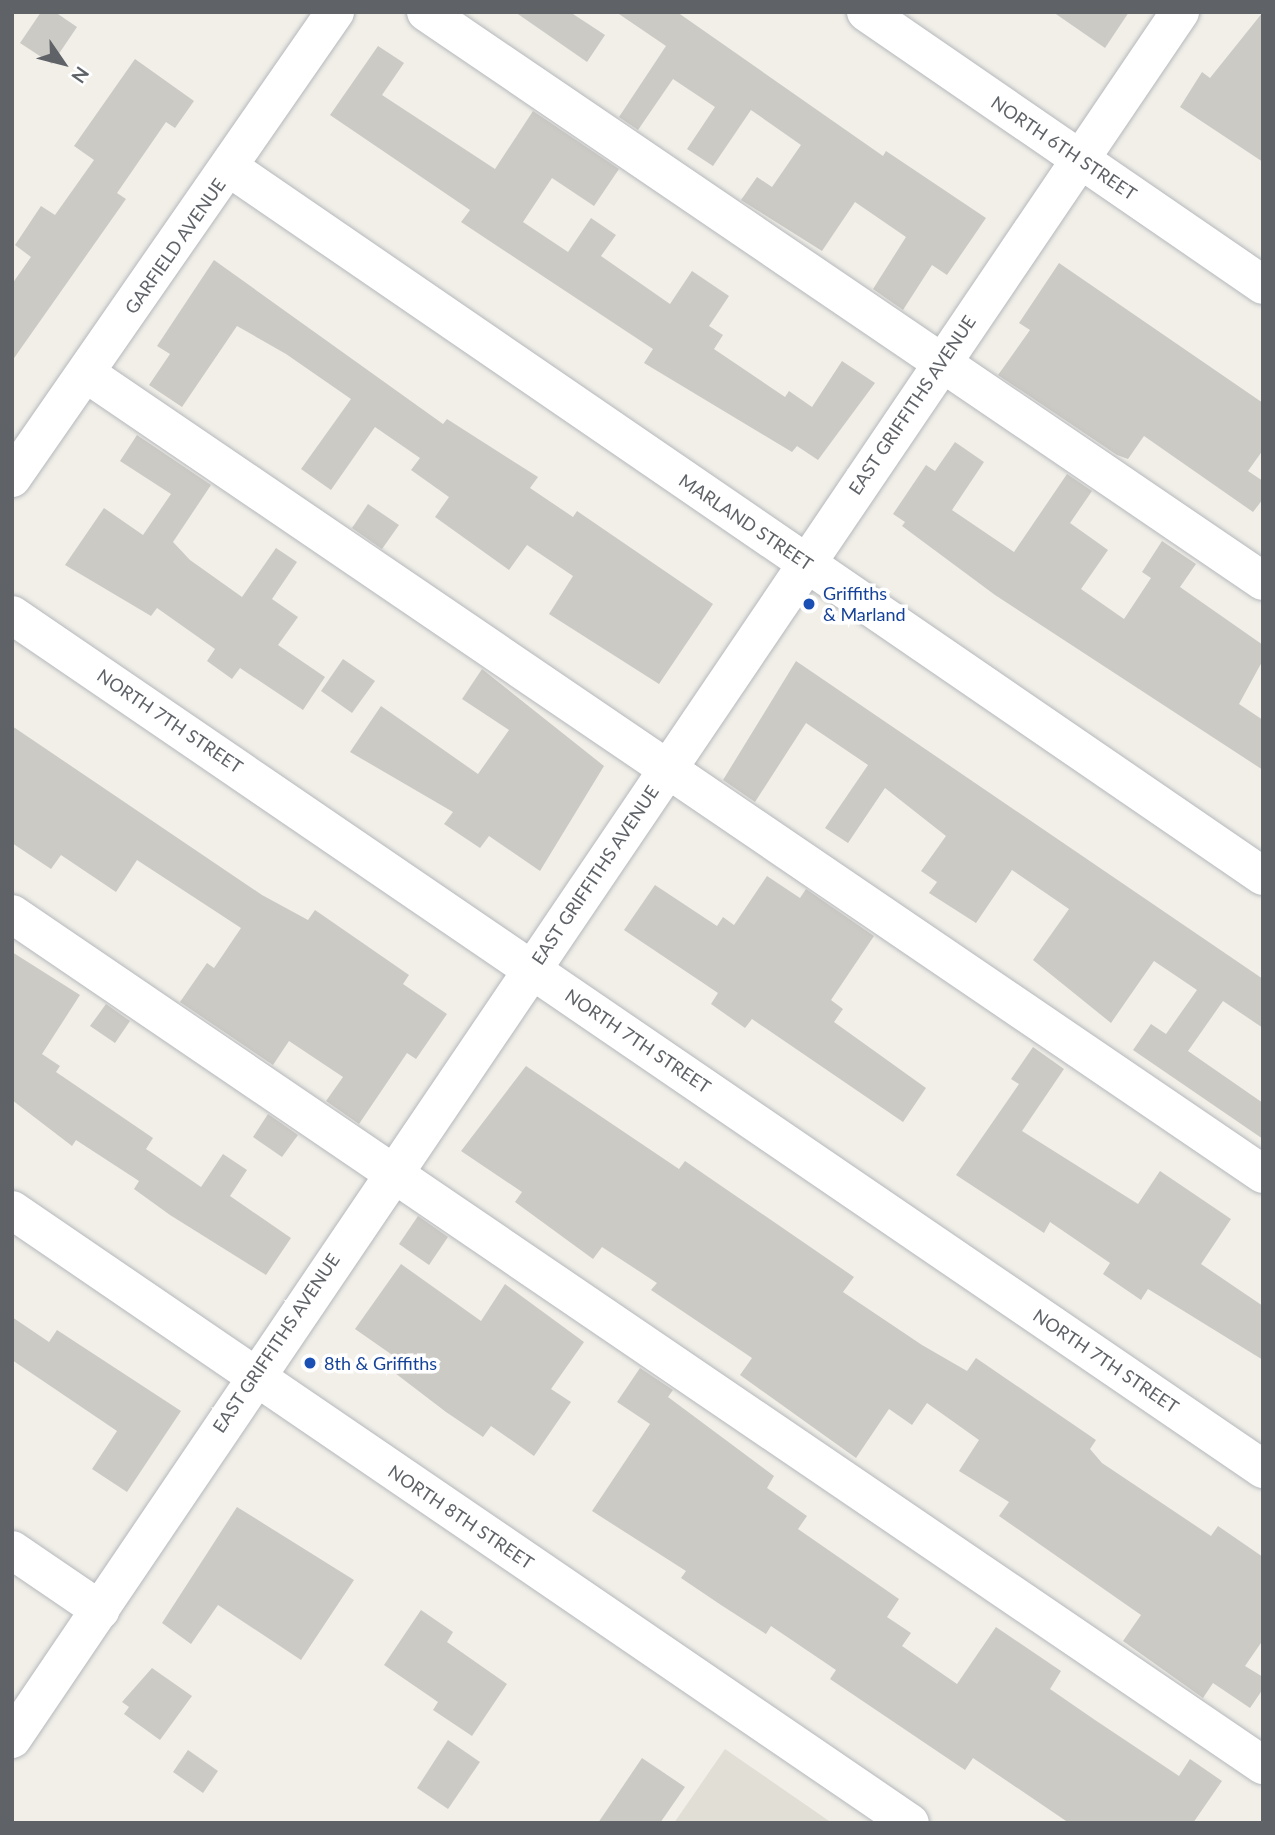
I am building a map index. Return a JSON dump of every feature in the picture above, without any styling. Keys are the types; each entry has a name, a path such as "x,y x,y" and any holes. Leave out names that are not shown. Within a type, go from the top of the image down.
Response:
{"street":[{"name":"GARFIELD AVENUE","path":"12,478 230,168 335,12"},
{"path":"426,12 1263,581"},
{"name":"NORTH 6TH STREET","path":"866,12 1263,285"},
{"name":"EAST GRIFFITHS AVENUE","path":"12,1739 100,1610 253,1375 669,767 1078,158 1180,12"},
{"name":"MARLAND STREET","path":"230,168 1263,876"},
{"path":"87,374 669,767 1263,1174"},
{"name":"NORTH 7TH STREET","path":"12,615 1263,1469"},
{"path":"12,914 1263,1765"},
{"name":"NORTH 8TH STREET","path":"12,1210 910,1823"},
{"path":"12,1550 100,1610"}],"shaded area":[{"path":"725,1749 832,1823 674,1823"}],"building":[{"path":"41,12 55,12 77,27 52,64 20,43"},
{"path":"515,12 570,12 605,35 587,62"},
{"path":"616,12 677,12 883,156 886,151 986,218 947,275 932,265 903,310 873,289 906,237 855,202 822,251 741,200 757,177 772,187 801,145 751,110 713,166 687,149 715,107 673,79 638,130 619,117 666,46"},
{"path":"1053,12 1129,12 1105,48"},
{"path":"1263,12 1263,162 1180,107 1202,72 1210,78"},
{"path":"378,46 404,63 382,95 495,169 533,111 619,169 594,206 552,178 523,222 568,252 591,218 616,235 601,256 670,304 692,271 729,296 709,326 723,335 714,349 785,397 789,391 812,407 842,361 875,383 818,460 797,446 792,452 644,363 653,349 461,222 470,210 330,115"},
{"path":"135,59 194,101 175,128 166,122 117,193 126,199 12,361 12,284 31,257 15,245 41,206 55,215 94,160 74,146"},
{"path":"214,260 443,424 447,419 538,477 530,488 573,517 577,511 713,604 659,684 549,614 573,576 527,545 509,570 435,517 449,497 411,470 420,458 375,427 331,490 301,469 351,399 286,354 237,326 182,407 149,385 170,354 157,346"},
{"path":"1059,263 1263,403 1263,450 1248,471 1263,481 1263,499 1253,512 1144,436 1128,459 1117,455 998,375 1030,330 1019,323"},
{"path":"137,435 211,485 173,542 190,560 242,597 276,548 297,562 272,599 298,617 278,645 325,677 303,710 240,668 232,679 207,661 215,649 157,608 151,616 65,565 104,508 143,535 171,494 120,461"},
{"path":"955,442 984,462 952,510 1014,552 1067,474 1092,491 1070,523 1108,550 1081,589 1124,619 1151,578 1142,572 1162,541 1196,564 1180,587 1263,645 1263,660 1239,704 1263,720 1263,770 995,595 902,526 905,522 893,514 926,465 935,471"},
{"path":"368,504 399,525 382,549 352,528"},
{"path":"343,659 375,681 352,713 321,691"},
{"path":"796,661 1263,979 1263,1028 1223,1001 1188,1051 1263,1103 1263,1139 1133,1050 1151,1024 1166,1034 1197,990 1154,961 1111,1023 1033,960 1069,909 1012,870 976,923 929,893 937,882 921,871 946,836 885,788 848,843 825,828 868,765 806,723 755,802 723,780"},
{"path":"482,669 604,766 540,871 489,836 480,848 444,824 453,812 350,752 381,706 478,774 509,730 462,699"},
{"path":"12,726 262,895 308,920 315,910 409,975 403,984 447,1014 416,1059 407,1053 359,1124 326,1101 343,1077 289,1041 273,1065 180,1002 207,963 214,968 241,928 137,860 116,892 61,855 51,869 12,843"},
{"path":"767,876 800,898 806,889 874,936 831,1000 843,1009 834,1022 926,1088 903,1122 752,1019 745,1028 711,1004 718,993 624,930 655,885 717,926 723,917 734,925"},
{"path":"12,952 80,995 42,1054 60,1066 56,1072 153,1138 146,1149 201,1187 223,1154 247,1170 230,1196 291,1238 266,1275 170,1215 134,1189 139,1181 76,1140 72,1146 12,1100"},
{"path":"106,1004 130,1021 115,1043 90,1026"},
{"path":"1033,1047 1064,1069 1022,1131 1138,1204 1160,1171 1231,1219 1201,1264 1263,1306 1263,1360 1148,1289 1141,1300 1103,1274 1110,1263 1050,1222 1044,1233 956,1175 1019,1084 1011,1079"},
{"path":"526,1066 679,1169 685,1161 854,1277 843,1292 922,1345 967,1371 976,1358 1096,1440 1090,1449 1102,1463 1211,1536 1218,1526 1263,1557 1263,1640 1245,1666 1263,1677 1263,1689 1250,1708 1213,1683 1203,1698 1123,1641 1141,1615 999,1516 1009,1502 959,1471 979,1440 927,1403 912,1425 889,1409 856,1458 740,1375 752,1358 651,1290 657,1283 602,1247 593,1259 515,1202 522,1192 461,1151"},
{"path":"268,1114 298,1135 282,1157 253,1137"},
{"path":"418,1216 448,1237 429,1265 399,1244"},
{"path":"401,1264 481,1321 505,1284 584,1342 551,1389 571,1402 534,1456 491,1426 483,1437 446,1412 391,1370 398,1359 355,1329"},
{"path":"12,1317 49,1342 57,1330 181,1411 127,1492 92,1469 117,1431 12,1360"},
{"path":"640,1368 673,1390 668,1397 774,1476 767,1488 807,1516 798,1529 899,1599 887,1617 911,1633 902,1646 957,1684 996,1627 1061,1671 1050,1689 1095,1720 1179,1776 1190,1759 1222,1781 1193,1823 1069,1823 973,1758 965,1770 830,1679 836,1670 771,1626 766,1634 721,1605 681,1578 686,1571 592,1511 650,1424 617,1402"},
{"path":"237,1507 354,1580 301,1660 218,1605 191,1644 162,1623"},
{"path":"421,1610 453,1632 447,1642 507,1684 472,1736 433,1710 438,1702 384,1665"},
{"path":"152,1668 192,1696 160,1740 124,1714 129,1707 122,1702"},
{"path":"448,1740 480,1762 448,1809 417,1788"},
{"path":"188,1750 218,1771 203,1793 173,1772"},
{"path":"642,1758 685,1787 660,1823 598,1823"}],"place":[{"name":"Griffiths & Marland","path":"809,604"},
{"name":"8th & Griffiths","path":"310,1363"}]}
